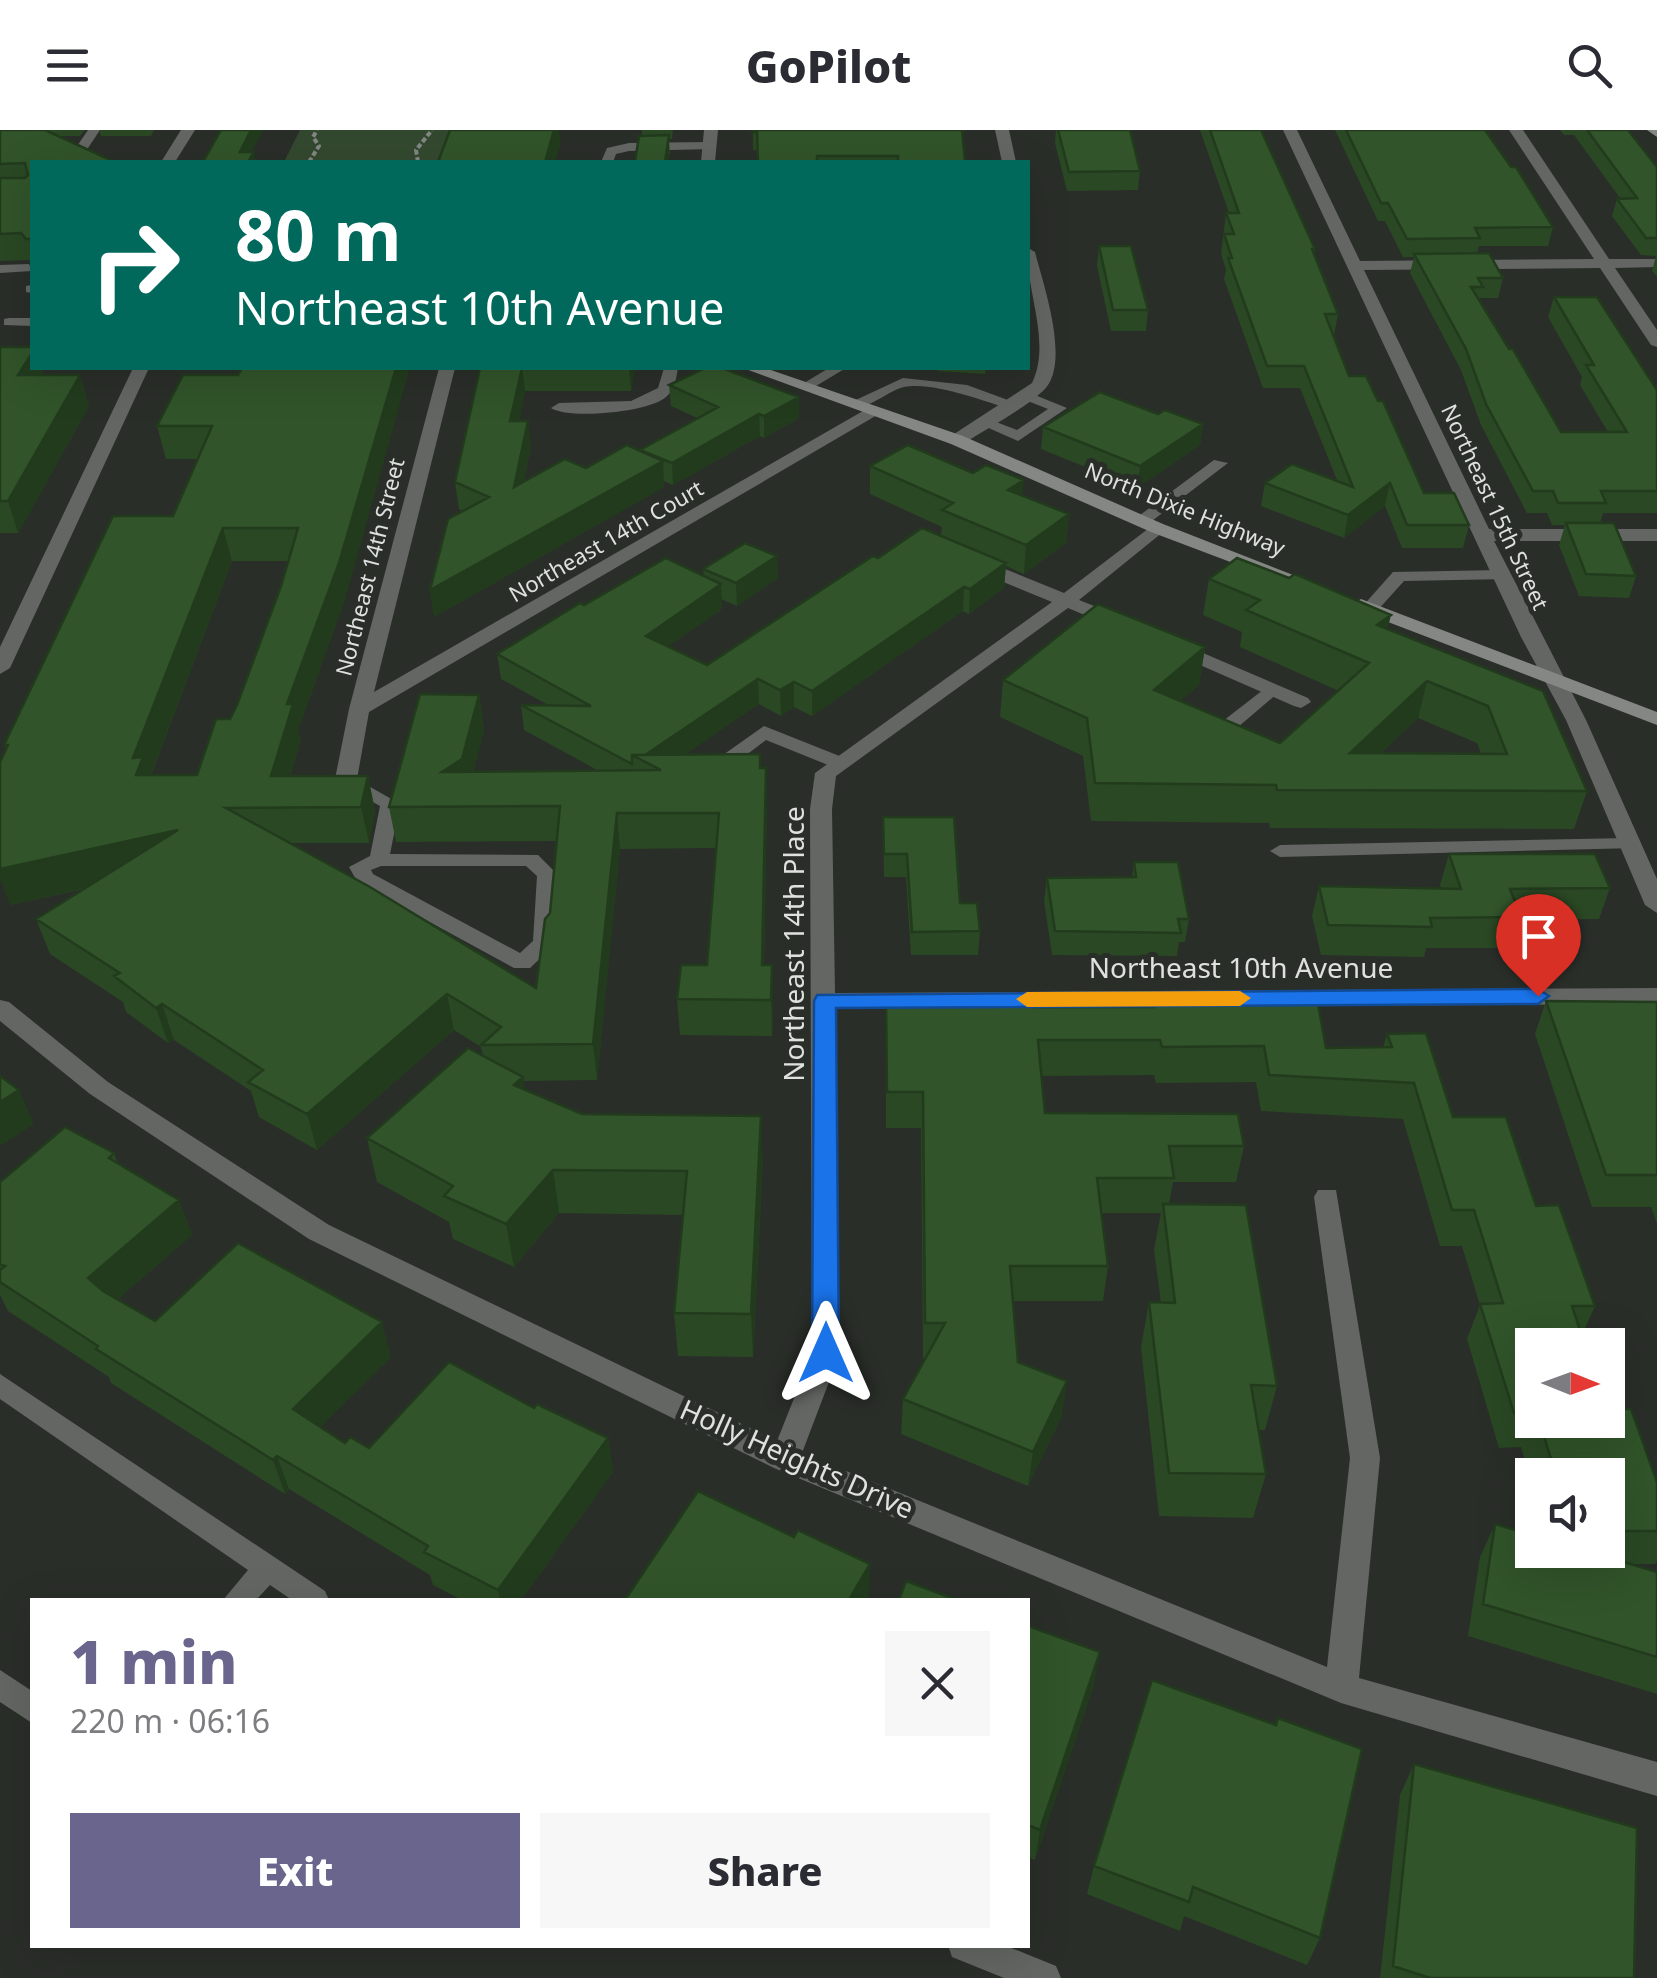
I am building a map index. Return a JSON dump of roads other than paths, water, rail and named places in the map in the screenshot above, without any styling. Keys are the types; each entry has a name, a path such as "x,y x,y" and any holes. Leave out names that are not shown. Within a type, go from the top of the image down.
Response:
{"street":[{"path":"169,160 188,130"},
{"path":"708,160 711,130"},
{"path":"1002,130 1009,160"},
{"name":"Northeast 15th Street","path":"1290,130 1502,575 1576,720 1657,905"},
{"path":"1516,130 1657,342"},
{"path":"957,440 1018,400 1047,374 1049,357 1030,262"},
{"path":"1356,266 1657,263"},
{"path":"0,668 141,370"},
{"name":"Northeast 14th Street","path":"346,779 359,709 446,370"},
{"name":"North Dixie Highway","path":"757,370 957,440 1150,524 1657,719"},
{"name":"Northeast 14th Court","path":"359,709 876,411"},
{"path":"840,763 1067,600 1150,524"},
{"path":"1483,535 1657,536"},
{"path":"964,559 1301,702"},
{"name":"Northeast 14th Place","path":"785,1458 826,1353 821,809 826,774 840,763"},
{"name":"Northeast 10th Avenue","path":"825,1001 1657,996"},
{"name":"Holly Heights Drive","path":"0,1008 99,1088 319,1232 785,1458 1341,1688 1657,1779"},
{"path":"1327,1197 1364,1458 1341,1688"}],"lane":[{"path":"78,160 75,158 94,130"},
{"path":"608,160 610,151 630,147 710,146"},
{"path":"0,268 29,268"},
{"path":"9,322 30,322"},
{"path":"559,408 630,406 655,399 666,389 670,370"},
{"path":"806,386 835,370"},
{"path":"855,404 902,382 966,389 1059,408 1018,436 983,422"},
{"path":"1150,524 1220,464"},
{"path":"1370,608 1399,576 1502,575"},
{"path":"1216,736 1272,689"},
{"path":"713,771 764,732 840,763"},
{"path":"346,779 390,804 379,860"},
{"path":"1280,851 1630,844"},
{"path":"379,860 532,860 547,874 543,943 522,964 365,878 360,867 379,860"},
{"path":"0,1385 312,1598"},
{"path":"239,1598 268,1568"},
{"path":"0,1684 30,1707"},
{"path":"971,1948 1044,1978"}]}
